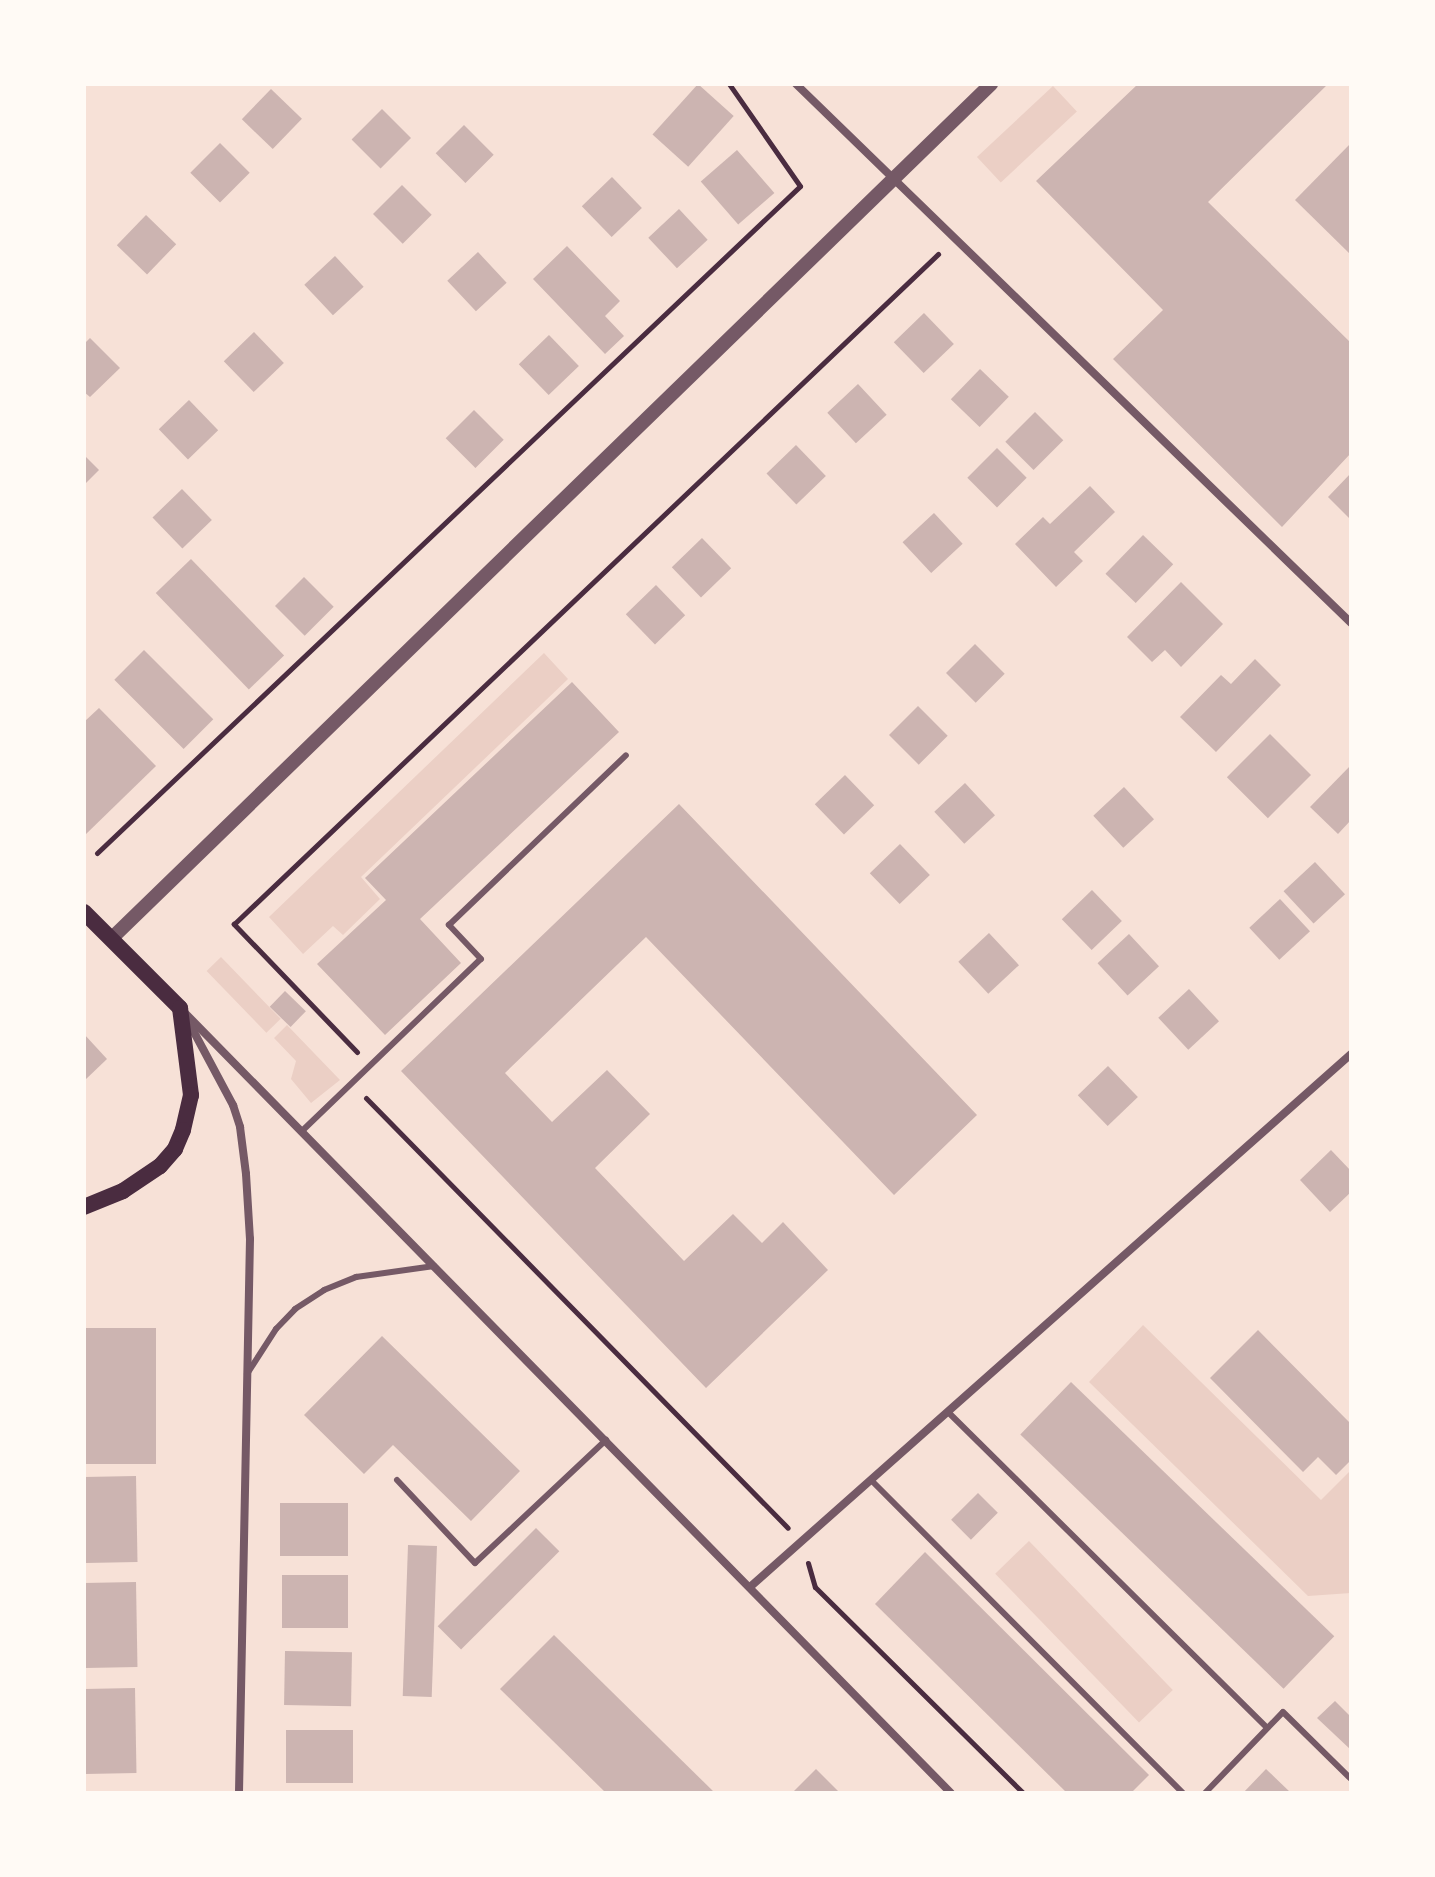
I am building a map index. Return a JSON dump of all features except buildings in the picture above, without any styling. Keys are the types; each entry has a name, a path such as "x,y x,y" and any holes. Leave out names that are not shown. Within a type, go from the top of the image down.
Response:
{"main road":[{"path":"84,912 180,1008 191,1095 175,1149 142,1180 84,1207"}],"street":[{"path":"796,84 1351,623"},
{"path":"111,939 991,84"},
{"path":"180,1008 951,1793"},
{"path":"180,1008 224,1084 240,1127 250,1239 239,1793"},
{"path":"750,1587 1351,1054"}],"lane":[{"path":"302,1131 481,959 449,925 626,755"},
{"path":"247,1374 276,1329 295,1309 324,1290 356,1277 434,1266"},
{"path":"948,1412 1267,1728"},
{"path":"397,1480 475,1563 606,1440"},
{"path":"871,1480 1183,1793"},
{"path":"1205,1793 1283,1712 1351,1779"}],"path":[{"path":"97,853 800,186 729,84"},
{"path":"370,1065 234,924 953,239"},
{"path":"352,1083 801,1541 815,1587 1023,1793"}],"shaded area":[{"path":"1053,86 1077,112 1001,183 977,157"},
{"path":"544,653 568,679 361,877 380,899 343,935 333,926 303,954 269,917"},
{"path":"221,957 281,1019 266,1033 207,971"},
{"path":"287,1025 340,1080 311,1103 291,1079 296,1061 274,1038"},
{"path":"1143,1325 1321,1500 1351,1470 1351,1593 1308,1596 1089,1382"},
{"path":"1029,1541 1173,1690 1139,1723 995,1574"}]}
